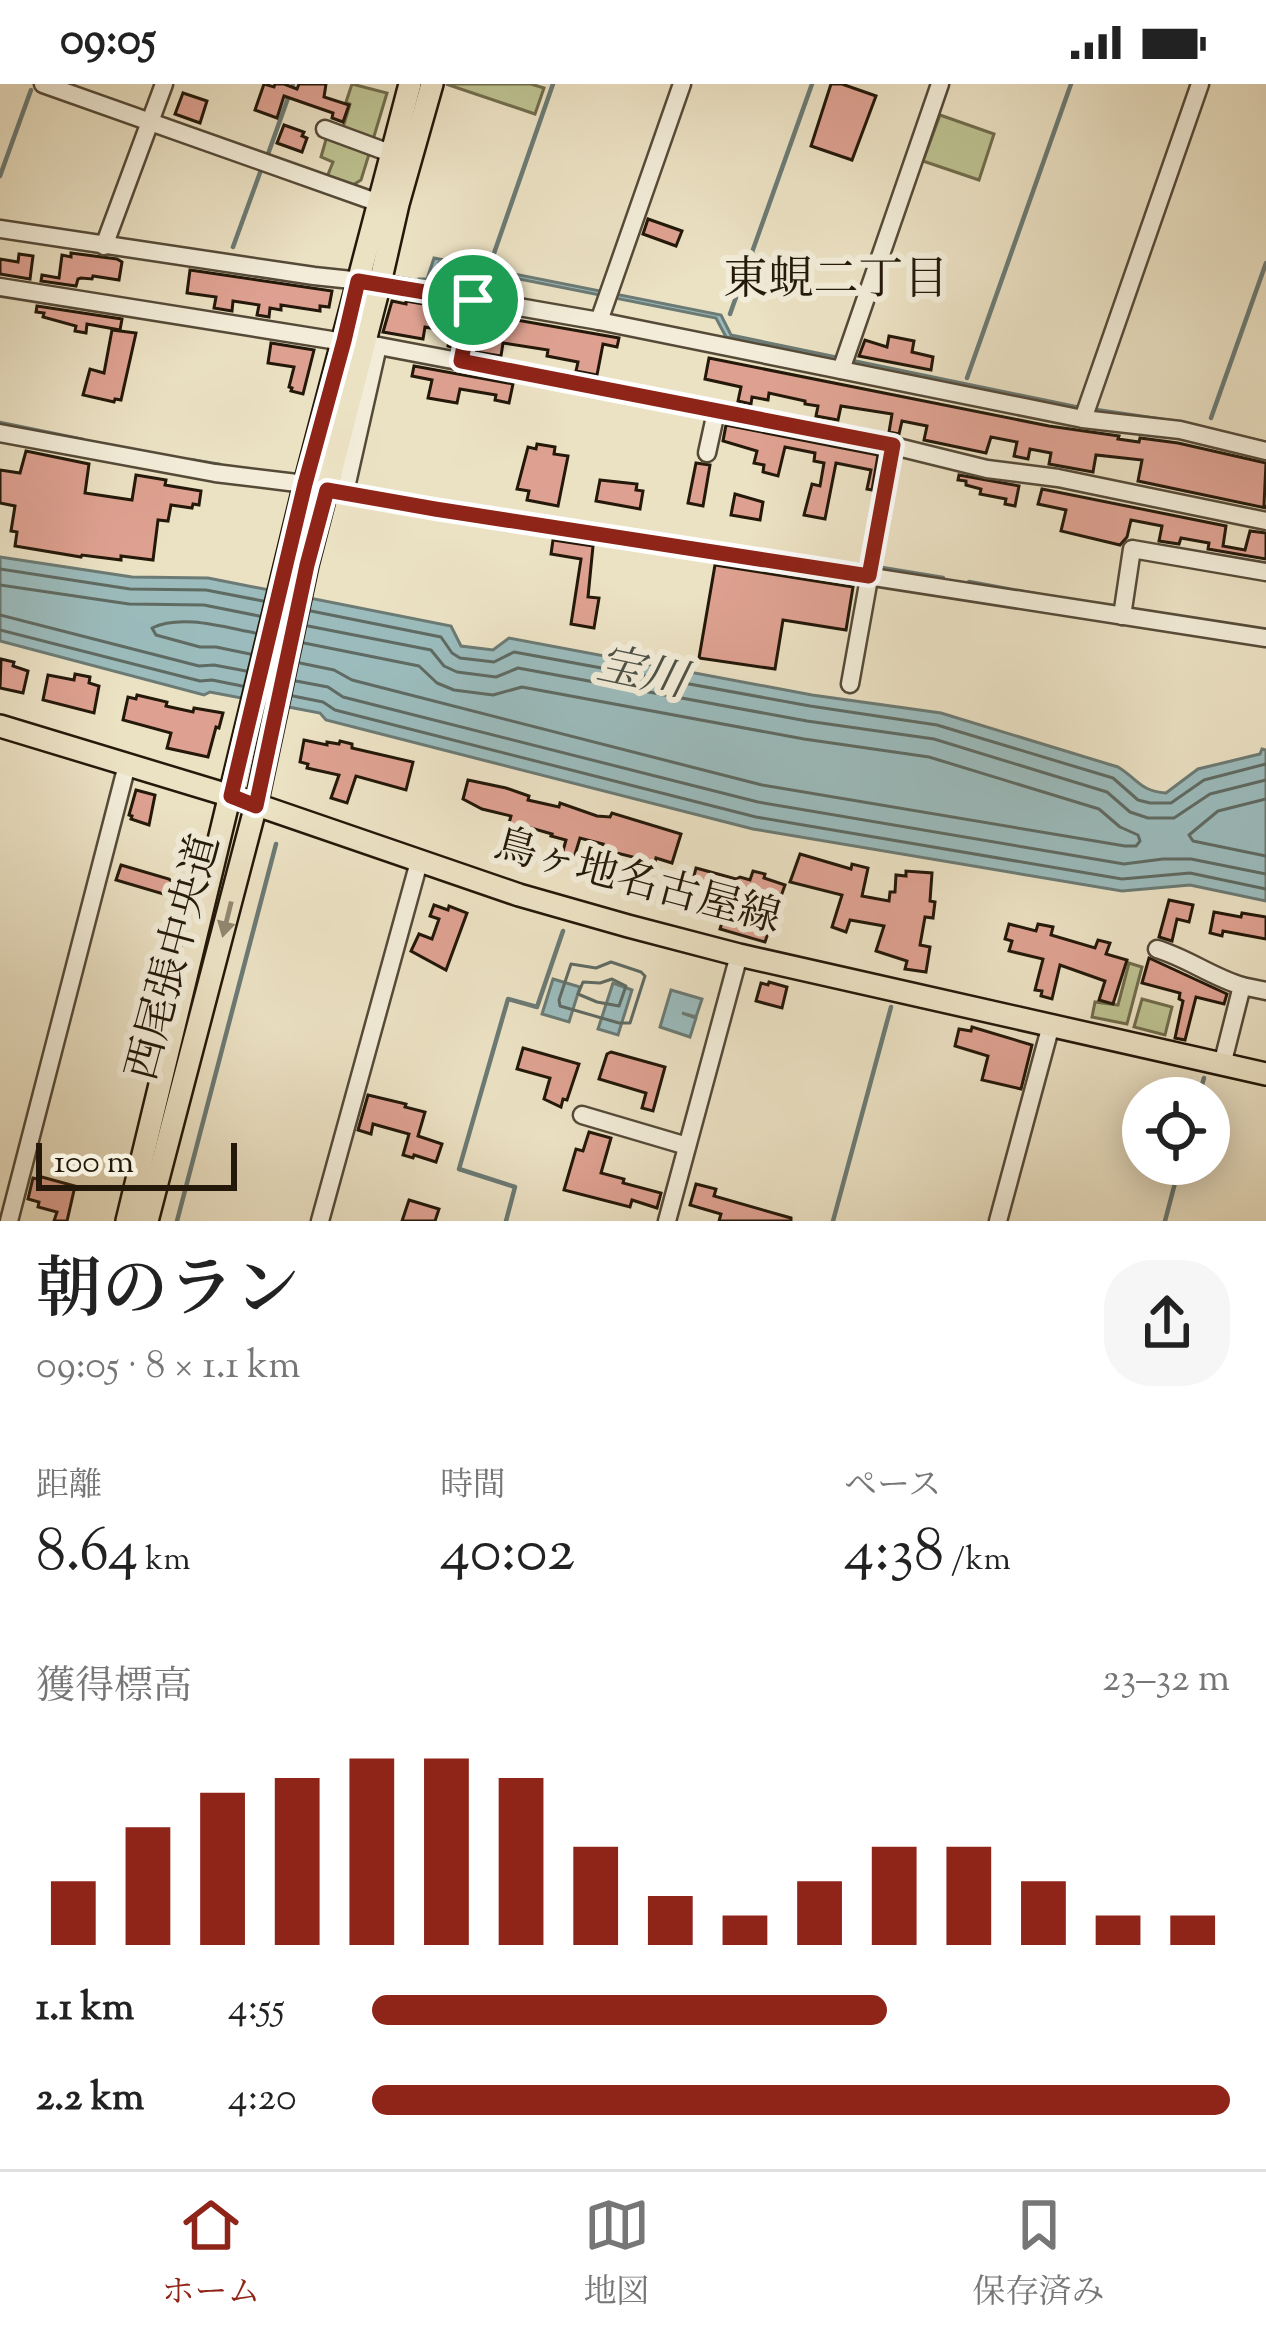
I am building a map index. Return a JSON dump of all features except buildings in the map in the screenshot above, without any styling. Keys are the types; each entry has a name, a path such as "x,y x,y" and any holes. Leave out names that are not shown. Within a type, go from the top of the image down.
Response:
{"main road":[{"name":"西尾張中央道","path":"128,1221 250,718 326,488 362,344 379,203 410,84"},
{"name":"西尾張中央道","path":"369,282 398,204 432,84"},
{"name":"西尾張中央道","path":"147,1221 256,806 298,563"},
{"name":"鳥ヶ地名古屋線","path":"0,726 231,796 541,902 739,955 1266,1074"}],"street":[{"path":"43,84 379,203"},
{"path":"104,246 164,84"},
{"path":"598,321 682,84"},
{"path":"843,363 940,84"},
{"path":"1085,413 1200,84"},
{"path":"325,129 390,153"},
{"path":"0,229 369,282 843,363 1266,451"},
{"path":"0,287 461,361 1266,521"},
{"path":"461,361 473,300"},
{"path":"707,453 716,412"},
{"path":"0,433 435,509 1266,638"},
{"path":"850,684 893,445"},
{"path":"1122,616 1132,549 1266,572"},
{"path":"9,1221 128,765"},
{"path":"320,1221 418,862"},
{"path":"1157,949 1184,957 1219,979 1266,991"},
{"path":"667,1221 739,955"},
{"path":"1222,1065 1242,986"},
{"path":"998,1221 1051,1025"},
{"path":"582,1115 687,1146"}],"green space":[{"path":"352,84 387,93 372,143 342,131"},
{"path":"446,84 531,84 544,88 535,114"},
{"path":"940,115 994,134 979,180 923,161"},
{"path":"327,136 370,151 361,180 351,186 327,177 333,162 321,157"},
{"path":"1129,963 1142,967 1127,1024 1092,1017 1095,1002 1118,1005"},
{"path":"1142,999 1172,1007 1165,1035 1134,1027"}],"water":[{"path":"434,258 721,315 731,335 1074,406 1182,422 1266,442 1266,446 1074,411 726,337 716,318 439,263 432,286 419,284 419,279 427,279"},
{"name":"宝川","path":"0,557 132,577 208,578 451,626 461,646 493,650 509,638 812,695 941,713 1118,767 1157,792 1166,793 1198,769 1266,750 1266,901 1190,885 1122,891 753,829 326,720 320,713 210,692 204,695 0,641"},
{"path":"553,979 580,987 569,1022 542,1014"},
{"path":"613,983 632,990 618,1035 598,1029"},
{"path":"671,990 702,999 696,1017 682,1013 696,1018 690,1037 660,1027"}],"waterway":[{"path":"268,154 293,84"},
{"path":"492,259 553,84"},
{"path":"730,314 812,84"},
{"path":"967,378 1071,84"},
{"path":"0,176 31,90"},
{"path":"233,247 261,170"},
{"path":"1211,418 1266,263"},
{"path":"0,423 83,440"},
{"path":"190,460 220,465"},
{"path":"355,487 508,512"},
{"path":"519,513 539,517"},
{"path":"578,523 613,528"},
{"path":"626,530 701,541"},
{"path":"780,554 803,558"},
{"path":"821,561 861,565"},
{"path":"882,568 943,578"},
{"path":"969,582 1040,595"},
{"path":"177,1221 276,844"},
{"path":"506,1221 515,1187 459,1169 508,999 537,1007 563,931"},
{"path":"833,1221 891,1007"},
{"path":"1165,1221 1174,1185"}],"district":[{"name":"東蜆二丁目","path":"836,282"}],"route":[{"path":"358,281 473,300 461,361 893,445 869,576 327,490 256,806 231,796 358,281"}]}
